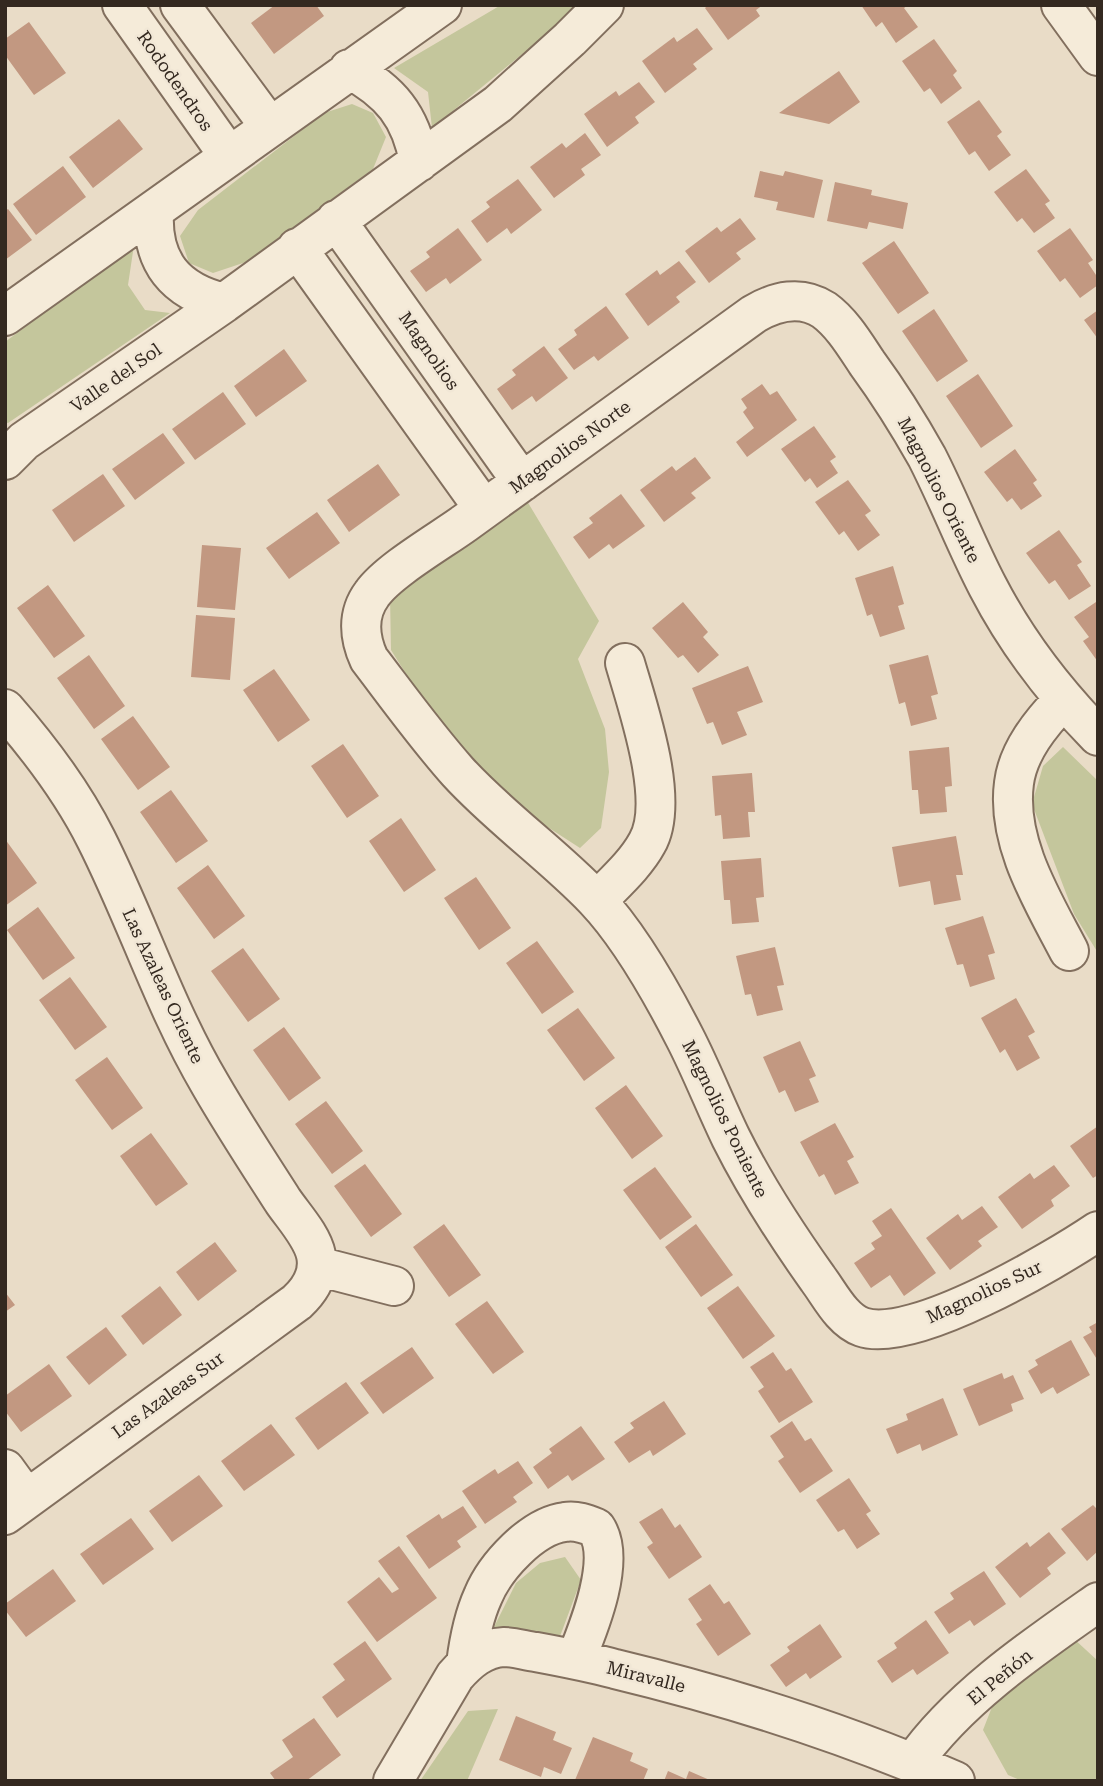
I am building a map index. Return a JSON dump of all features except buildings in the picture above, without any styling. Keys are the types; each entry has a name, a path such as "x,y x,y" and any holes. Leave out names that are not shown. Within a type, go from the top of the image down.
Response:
{"street":[{"name":"Rododendros","path":"121,5 229,156"},
{"path":"180,5 270,127"},
{"path":"5,316 442,5"},
{"name":"Valle del Sol","path":"6,456 224,303 498,104 604,5"},
{"path":"1061,5 1098,56"},
{"path":"349,69 384,92 399,108 409,125 419,162"},
{"path":"154,211 153,232 158,252 167,270 183,286 202,298 224,303"},
{"name":"Magnolios","path":"336,220 522,482"},
{"path":"297,248 484,509"},
{"name":"Magnolios Norte","path":"362,616 365,604 382,583 754,314 774,304 796,301"},
{"name":"Magnolios Oriente","path":"796,301 824,310 835,320 885,388 927,459 989,589 1016,635 1063,700 1098,736"},
{"name":"Magnolios Poniente","path":"362,616 360,631 369,659 433,743 484,798 597,901 641,961 695,1055 730,1136 769,1206 838,1307 863,1328"},
{"path":"597,901 647,843 656,814 656,798 645,734 625,663"},
{"path":"1063,700 1044,720 1029,743 1014,781 1013,806 1020,842 1031,873 1069,951"},
{"name":"Las Azaleas Oriente","path":"5,709 54,769 89,825 113,874 166,1002 209,1083 312,1243 317,1266"},
{"name":"Magnolios Sur","path":"863,1328 891,1330 925,1321 1037,1269 1098,1231"},
{"path":"317,1266 394,1286"},
{"name":"Las Azaleas Sur","path":"12,1494 297,1302 307,1292 317,1266"},
{"path":"466,1664 471,1628 477,1610 484,1592 499,1568 534,1535 562,1522 574,1521 596,1528 604,1544 597,1596 576,1659"},
{"name":"El Peñón","path":"913,1763 931,1736 993,1681 1091,1617"},
{"name":"Miravalle","path":"393,1781 455,1676 466,1664 491,1649 506,1647 576,1659 729,1699 913,1763 955,1781"}],"green space":[{"path":"501,5 582,5 432,128 428,92 394,68"},
{"path":"352,104 373,113 386,137 373,169 246,262 213,273 189,263 180,236 198,210 324,113"},
{"path":"134,245 128,285 145,310 170,313 8,423 5,422 5,342"},
{"path":"524,496 599,621 578,659 605,729 609,772 601,828 580,848 512,804 435,720 391,650 390,596"},
{"path":"1063,747 1098,781 1098,953 1074,914 1032,804 1043,766"},
{"path":"565,1557 581,1580 559,1639 489,1637 516,1583 540,1563"},
{"path":"1073,1638 1098,1661 1098,1781 1022,1781 1008,1775 983,1730 999,1689"},
{"path":"498,1709 467,1781 420,1781 468,1711"}]}
